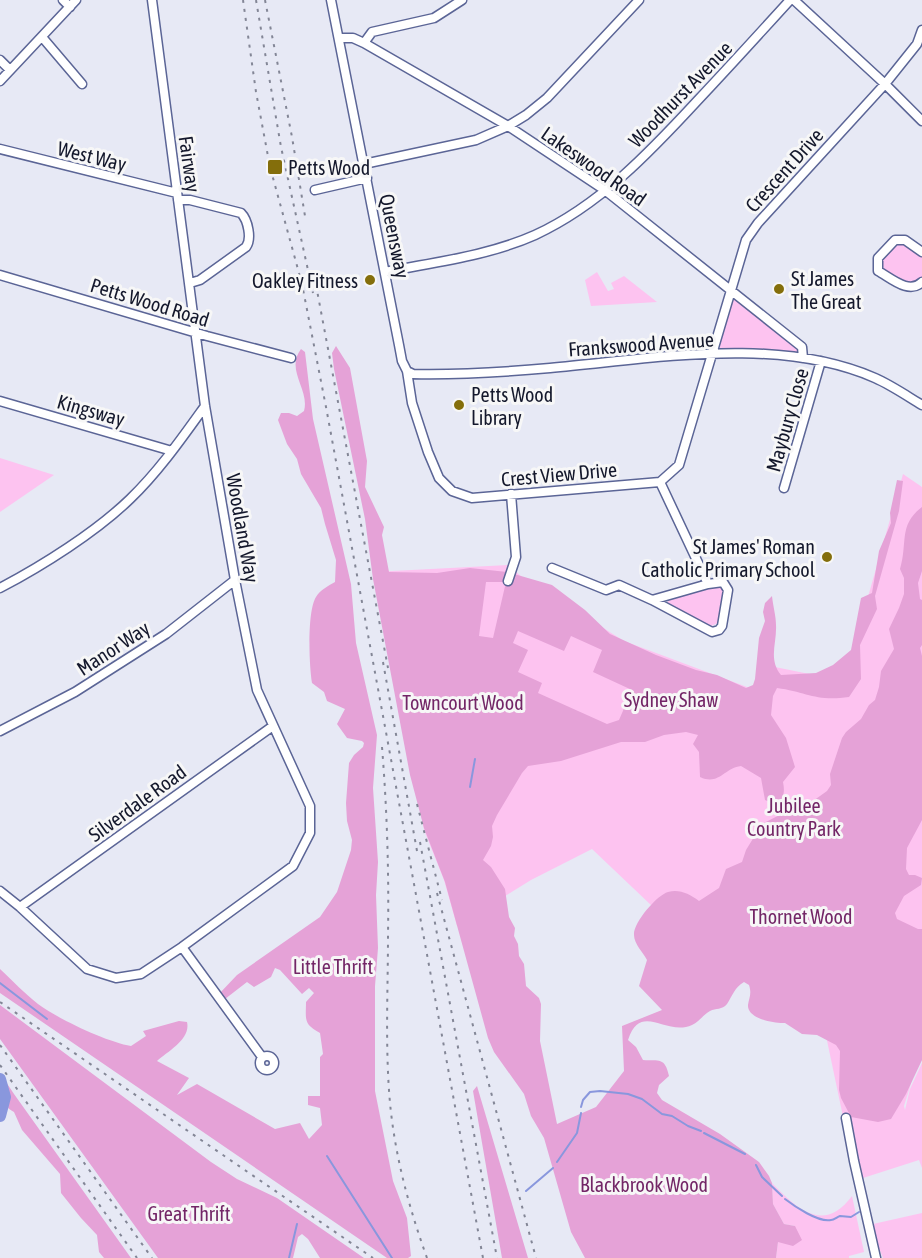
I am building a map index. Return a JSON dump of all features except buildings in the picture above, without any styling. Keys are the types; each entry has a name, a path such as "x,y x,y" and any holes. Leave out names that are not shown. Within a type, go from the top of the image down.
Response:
{"street":[{"name":"Fairway","path":"152,0 196,332"},
{"name":"Queensway","path":"331,0 402,361 407,371"},
{"path":"364,43 372,32 434,18 462,0"},
{"path":"364,165 476,140 508,126 547,98 639,0"},
{"path":"792,0 885,84 922,121"},
{"name":"Woodhurst Avenue","path":"385,272 479,253 519,241 576,214 606,191 657,145 792,0"},
{"path":"0,81 42,37 70,2"},
{"name":"Crescent Drive","path":"711,354 746,240 758,223 885,84 917,44 922,30"},
{"path":"42,37 82,84"},
{"name":"Lakeswood Road","path":"339,38 353,38 364,43 508,126 606,191 802,347 803,358"},
{"path":"0,60 10,70"},
{"name":"West Way","path":"0,150 241,213 245,218 249,239 246,247 200,280 190,283"},
{"path":"315,190 367,178"},
{"path":"922,252 905,240 895,240 878,258 878,271 906,287 919,285 922,282"},
{"name":"Petts Wood Road","path":"0,275 291,358"},
{"name":"Woodland Way","path":"196,332 205,406 235,580 257,690 273,726"},
{"path":"708,584 660,482 679,465 711,354"},
{"name":"Frankswood Avenue","path":"407,371 413,374 458,374 711,354 803,358 821,361 876,378 922,405"},
{"name":"Maybury Close","path":"784,488 821,361"},
{"name":"Crest View Drive","path":"407,371 412,403 428,452 439,478 452,491 472,498 660,482"},
{"name":"Kingsway","path":"0,401 172,451"},
{"path":"0,588 45,562 128,501 172,451 205,406"},
{"path":"508,581 516,557 512,494"},
{"path":"552,568 606,590 619,585 711,632 719,630 722,626 728,590 723,582 652,600"},
{"name":"Manor Way","path":"0,731 75,692 166,634 235,580"},
{"path":"0,891 87,969 116,978 141,974 293,866 310,833 310,806 273,726"},
{"name":"Silverdale Road","path":"20,907 273,726"},
{"path":"182,947 262,1057"},
{"path":"846,1118 876,1258"}],"green space":[{"path":"897,243 906,243 922,255 922,277 913,283 903,282 884,271 882,259"},
{"path":"597,272 608,291 614,289 611,283 624,276 657,302 591,306 585,280"},
{"path":"734,296 797,348 797,354 720,348"},
{"name":"Jubilee Country Park","path":"336,346 350,368 367,461 365,487 384,527 382,535 389,572 437,573 470,568 507,572 552,585 585,610 610,634 656,655 717,675 746,688 753,685 755,679 759,638 765,621 763,612 765,603 772,596 776,618 774,657 781,675 816,673 833,665 851,650 861,598 872,593 879,551 891,523 890,513 897,480 903,481 899,511 875,596 877,609 860,645 861,679 849,697 820,697 777,688 773,696 771,715 786,738 795,767 783,782 783,795 777,805 765,800 761,778 741,766 717,778 700,777 699,752 693,744 698,735 686,732 664,735 645,742 621,742 561,761 528,766 497,815 492,826 491,846 483,860 491,867 505,889 509,917 515,928 514,936 518,944 519,956 524,964 526,986 539,998 541,1004 540,1041 557,1124 596,1107 624,1071 622,1026 662,1010 639,986 647,960 637,945 634,935 637,924 647,910 658,898 668,892 684,893 699,901 719,888 726,869 742,862 746,850 762,824 799,805 813,801 827,791 831,785 830,774 842,738 861,719 869,705 875,700 881,671 894,649 889,629 904,594 904,578 900,569 905,535 914,514 922,507 922,571 918,583 922,600 922,645 920,648 922,656 922,820 907,848 906,869 909,875 922,878 921,885 904,896 895,913 897,919 922,929 922,1060 906,1094 891,1119 878,1122 851,1117 839,1090 840,1051 836,1045 817,1035 802,1034 785,1023 775,1023 752,1014 748,1005 750,988 744,982 736,989 725,1006 710,1011 692,1025 673,1027 647,1021 633,1029 628,1040 636,1047 643,1060 657,1060 666,1066 669,1076 659,1085 657,1093 662,1100 720,1134 759,1162 769,1176 772,1183 773,1204 784,1224 795,1226 802,1240 793,1246 778,1242 776,1258 585,1258 571,1232 544,1138 531,1116 524,1094 494,1052 488,1038 445,882 424,828 410,775 373,579 365,519 332,353","holes":["486,582 506,582 493,638 479,636","518,631 564,651 571,636 602,650 593,672 632,690 619,720 607,724 538,693 542,683 518,672 528,650 513,643"]},
{"name":"Little Thrift","path":"301,349 305,352 313,419 351,584 356,643 377,735 373,788 378,862 375,1091 393,1181 407,1218 411,1256 408,1258 387,1258 0,993 0,969 47,1010 96,1035 131,1046 146,1036 143,1031 179,1021 187,1022 186,1034 157,1061 189,1078 177,1095 197,1084 275,1129 300,1123 309,1139 322,1125 320,1108 308,1105 308,1096 320,1096 320,1057 323,1054 320,1033 308,1024 306,1017 306,1002 314,993 309,988 302,994 280,970 275,968 271,977 254,987 247,982 225,999 219,994 237,975 320,917 337,892 351,850 352,840 347,821 346,803 349,763 364,743 347,738 337,724 345,709 327,701 324,692 312,683 310,664 310,626 313,604 324,588 335,582 336,560 321,508 301,474 297,459 287,444 278,420 281,413 297,416 304,411 304,395 296,372 297,357"},
{"path":"0,458 54,475 0,512"},
{"name":"Jubilee Country Park","path":"903,474 922,487 922,1060 914,1074 904,1106 905,1110 910,1089 922,1063 922,1168 919,1160 863,1178 873,1224 922,1213 922,1258 883,1258 877,1243 870,1245 825,1031 652,906 592,849 531,880 457,926 444,880 424,830 373,572 508,565 522,577 624,641 747,687 767,691 770,666 844,681"},
{"path":"719,585 724,587 720,621 709,627 667,604 669,599"},
{"name":"Great Thrift","path":"0,1005 211,1162 237,1179 277,1198 364,1258 320,1258 302,1234 298,1237 293,1258 158,1258 0,1039"},
{"path":"0,1073 131,1258 104,1258 99,1252 97,1235 61,1193 60,1174 22,1130 14,1112 3,1101"},
{"path":"477,1086 528,1258 502,1258 473,1091"},
{"path":"772,1183 801,1209 821,1215 831,1214 842,1207 852,1196 864,1252 849,1256 849,1258 776,1258 778,1242 795,1226 784,1224 773,1204"}],"waterway":[{"path":"470,787 475,759"},
{"path":"0,983 47,1019"},
{"path":"0,1079 5,1097 0,1116"},
{"path":"581,1107 583,1100 590,1092 628,1094 642,1099 662,1114 672,1116 701,1131"},
{"path":"557,1162 577,1133 581,1113"},
{"path":"704,1133 745,1154"},
{"path":"327,1156 392,1258"},
{"path":"756,1165 762,1177 782,1196"},
{"path":"526,1191 553,1168"},
{"path":"785,1199 820,1219 851,1217 859,1212"},
{"path":"289,1258 297,1224"}],"railway":[{"path":"243,0 256,92 270,167 302,284 326,407 483,1258"},
{"path":"256,0 281,147 313,293"},
{"path":"265,0 305,216"},
{"path":"316,285 388,668"},
{"path":"383,662 417,851"},
{"path":"382,747 388,864 388,1082 395,1143 414,1220 427,1258"},
{"path":"417,804 442,900"},
{"path":"420,842 497,1258"},
{"path":"437,893 536,1258"},
{"path":"0,1002 373,1258"},
{"path":"0,1045 152,1258"},
{"path":"0,1065 137,1258"}],"place":[{"name":"Petts Wood","path":"275,167"},
{"name":"Oakley Fitness","path":"370,280"},
{"name":"St James The Great","path":"779,289"},
{"name":"Petts Wood Library","path":"459,405"},
{"name":"St James' Roman Catholic Primary School","path":"827,557"}],"park label":[{"name":"Sydney Shaw","path":"671,699"},
{"name":"Towncourt Wood","path":"463,702"},
{"name":"Thornet Wood","path":"801,916"},
{"name":"Blackbrook Wood","path":"644,1184"}]}
